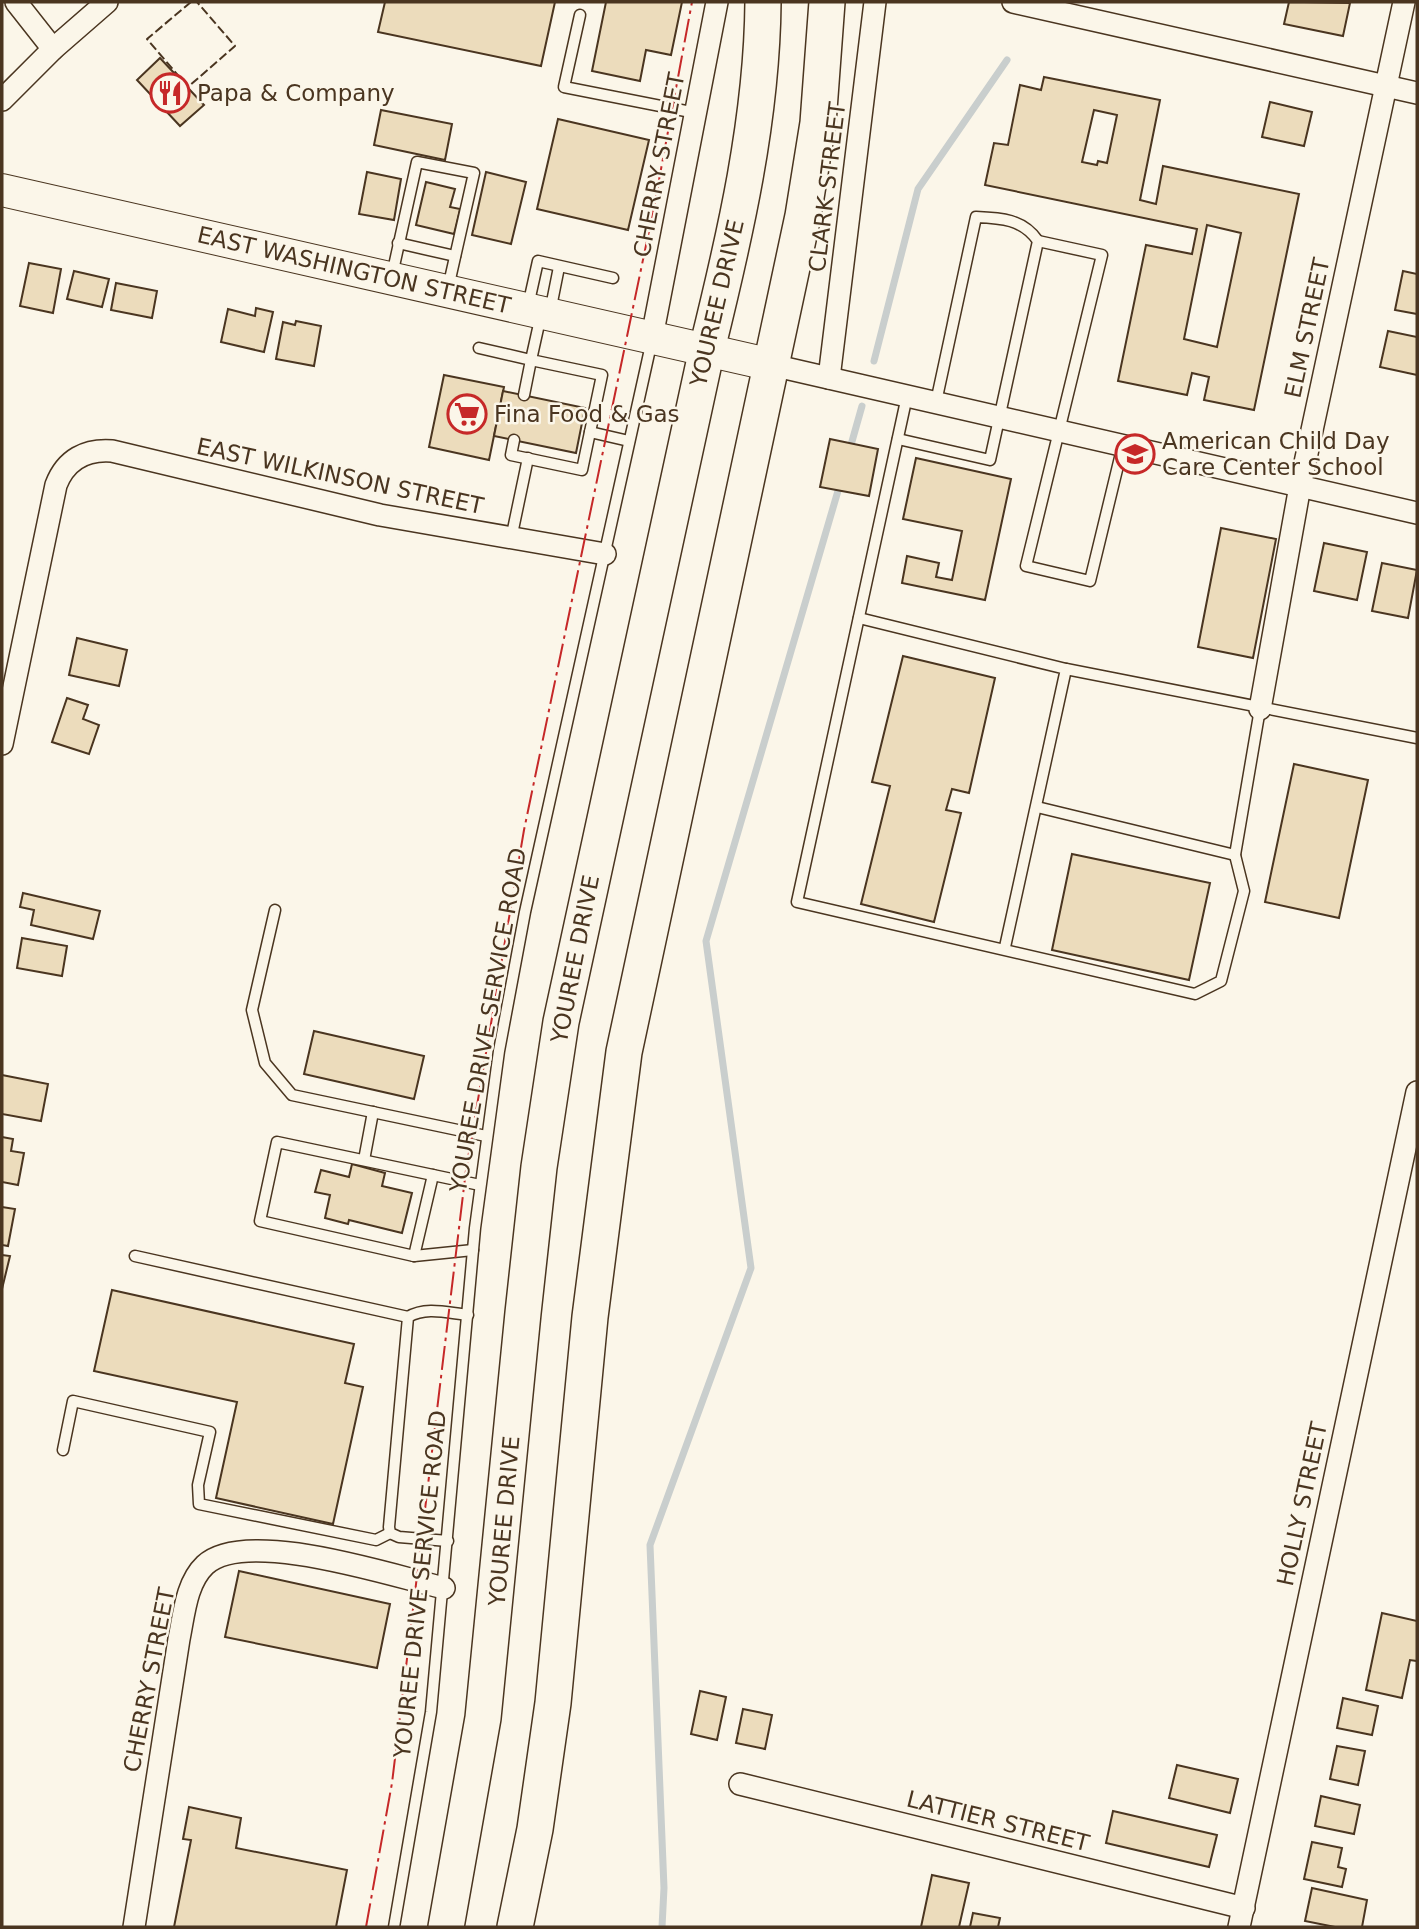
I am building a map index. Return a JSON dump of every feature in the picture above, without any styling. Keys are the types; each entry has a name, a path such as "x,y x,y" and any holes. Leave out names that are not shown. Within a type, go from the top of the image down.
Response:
{"main road":[{"name":"YOUREE DRIVE","path":"446,1927 483,1718 524,1300 539,1167 561,1023 707,349 729,262 758,97 763,2"},
{"path":"515,1927 535,1829 553,1703 591,1304 624,1052 803,216 818,123 827,2"}],"street":[{"path":"16,2 53,49"},
{"path":"2,100 53,49 107,2"},
{"name":"CHERRY STREET","path":"652,337 717,2"},
{"name":"CLARK STREET","path":"829,378 876,2"},
{"path":"1013,2 1417,93"},
{"name":"ELM STREET","path":"1260,709 1300,486 1405,2"},
{"name":"EAST WASHINGTON STREET","path":"2,190 772,365"},
{"path":"772,365 1417,513"},
{"name":"EAST WILKINSON STREET","path":"2,744 56,485 69,463 92,450 112,451 380,515 605,554"},
{"name":"HOLLY STREET","path":"1241,1918 1417,1092"},
{"name":"CHERRY STREET","path":"134,1927 179,1639 189,1593 197,1574 218,1556 238,1550 273,1550 444,1588"},
{"name":"LATTIER STREET","path":"740,1784 1241,1918"}],"lane":[{"path":"580,15 564,86 695,113"},
{"path":"391,278 417,162 474,173 448,291"},
{"path":"936,402 976,217 1002,218 1029,228 1038,241 1102,255 1026,566 1090,581 1123,445"},
{"path":"898,439 990,460 1038,241"},
{"path":"398,243 455,256"},
{"path":"524,395 539,312 538,261 613,278"},
{"path":"539,312 559,267"},
{"name":"YOUREE DRIVE SERVICE ROAD","path":"394,1927 431,1712 473,1250 486,1136 525,912 652,337"},
{"path":"479,348 602,375 582,470 511,455 514,440"},
{"path":"907,396 797,902 1005,947 1195,993 1221,981 1244,891 1235,855 1260,709"},
{"path":"590,432 629,440"},
{"path":"511,539 528,458"},
{"path":"859,618 1066,669 1417,738"},
{"path":"1005,947 1066,669"},
{"path":"1037,807 1235,855"},
{"path":"275,910 252,1010 265,1063 292,1095 486,1136"},
{"path":"364,1160 373,1112"},
{"path":"473,1250 414,1256 260,1221 277,1142 480,1185"},
{"path":"414,1256 433,1175"},
{"path":"135,1256 408,1317 417,1312 431,1311 468,1315"},
{"path":"390,1533 408,1317"},
{"path":"63,1450 73,1401 209,1432 200,1479 200,1504 376,1540 390,1533"},
{"path":"390,1533 399,1537 448,1541"}],"building":[{"path":"385,2 555,2 541,66 378,32"},
{"path":"606,2 682,2 671,55 646,50 640,81 592,71"},
{"path":"1289,2 1350,3 1343,36 1284,24"},
{"name":"Papa & Company","path":"160,58 204,105 180,126 137,80"},
{"path":"1044,77 1160,100 1140,200 1156,204 1163,166 1299,194 1254,410 1204,400 1209,377 1192,373 1187,395 1118,381 1146,245 1192,254 1197,229 985,185 994,143 1008,145 1020,85 1041,90","holes":["1094,110 1117,115 1107,163 1098,161 1097,165 1082,162","1207,225 1241,233 1217,347 1184,339"]},
{"path":"1270,102 1312,112 1304,146 1262,137"},
{"path":"381,110 452,124 445,160 374,145"},
{"path":"558,119 649,140 628,230 537,209"},
{"path":"367,172 401,179 394,220 359,214"},
{"path":"486,172 526,182 511,244 472,235"},
{"path":"426,182 455,189 450,207 460,209 454,234 416,225"},
{"path":"29,263 61,269 53,313 20,306"},
{"path":"74,271 109,279 102,307 67,299"},
{"path":"1403,271 1417,274 1417,314 1395,310"},
{"path":"116,283 157,291 152,318 111,310"},
{"path":"256,308 273,312 264,352 221,342 228,309 255,316"},
{"path":"296,321 321,326 314,366 276,359 283,322 295,325"},
{"path":"1388,331 1417,337 1417,375 1380,367"},
{"name":"Fina Food & Gas","path":"444,375 504,387 489,460 429,447"},
{"path":"503,391 585,408 576,453 494,436"},
{"path":"830,439 878,449 869,496 820,487"},
{"path":"916,458 1011,479 985,600 902,583 907,556 939,563 936,577 952,580 962,531 903,519"},
{"path":"1221,528 1276,539 1253,658 1198,647"},
{"path":"1324,543 1367,552 1357,600 1314,591"},
{"path":"1382,563 1417,570 1408,618 1372,611"},
{"path":"77,638 127,650 119,686 69,675"},
{"path":"903,656 995,678 969,793 952,789 946,810 961,813 934,922 861,904 890,786 872,782"},
{"path":"67,698 88,705 83,719 99,725 89,754 52,742"},
{"path":"1294,764 1368,780 1339,918 1265,902"},
{"path":"1072,854 1210,883 1189,980 1052,950"},
{"path":"23,893 100,911 93,939 31,925 34,910 20,907"},
{"path":"22,938 67,946 62,976 17,968"},
{"path":"314,1031 424,1056 414,1099 304,1074"},
{"path":"2,1075 48,1084 41,1121 2,1114"},
{"path":"2,1137 13,1139 11,1151 24,1153 18,1185 2,1182"},
{"path":"352,1164 385,1173 382,1186 412,1193 402,1233 349,1220 348,1224 325,1218 330,1195 315,1192 321,1170 349,1177"},
{"path":"2,1207 15,1209 8,1246 2,1245"},
{"path":"2,1255 10,1256 2,1289"},
{"path":"112,1290 354,1344 345,1383 363,1387 333,1524 216,1498 237,1402 94,1371"},
{"path":"239,1571 390,1604 377,1668 225,1637"},
{"path":"1382,1613 1417,1621 1417,1661 1410,1660 1402,1698 1366,1690"},
{"path":"700,1691 726,1697 717,1740 691,1734"},
{"path":"1343,1698 1378,1706 1372,1735 1337,1728"},
{"path":"743,1709 772,1715 765,1749 736,1743"},
{"path":"1337,1746 1365,1751 1358,1785 1330,1779"},
{"path":"1177,1765 1238,1779 1230,1813 1169,1798"},
{"path":"1321,1796 1360,1805 1354,1834 1315,1826"},
{"path":"189,1807 241,1818 236,1848 347,1870 336,1927 174,1927 191,1840 183,1839"},
{"path":"1113,1811 1217,1835 1209,1867 1106,1843"},
{"path":"1312,1842 1342,1848 1338,1867 1346,1869 1342,1887 1304,1879"},
{"path":"932,1875 969,1883 959,1927 921,1927"},
{"path":"1312,1888 1367,1900 1362,1927 1335,1927 1305,1921"},
{"path":"973,1913 1000,1918 998,1927 970,1927"}],"waterway":[{"path":"874,361 918,189 1007,60"},
{"path":"849,452 862,406"},
{"path":"662,1927 664,1888 650,1545 751,1268 706,941 840,484"}],"fence":[{"path":"191,2 147,39 188,87 235,46 197,2"}],"power":[{"path":"366,1927 392,1783 466,1170 524,830 654,207 692,2"}],"place":[{"name":"Papa & Company","path":"170,93"},
{"name":"Fina Food & Gas","path":"467,414"},
{"name":"American Child Day Care Center School","path":"1135,454"}]}
